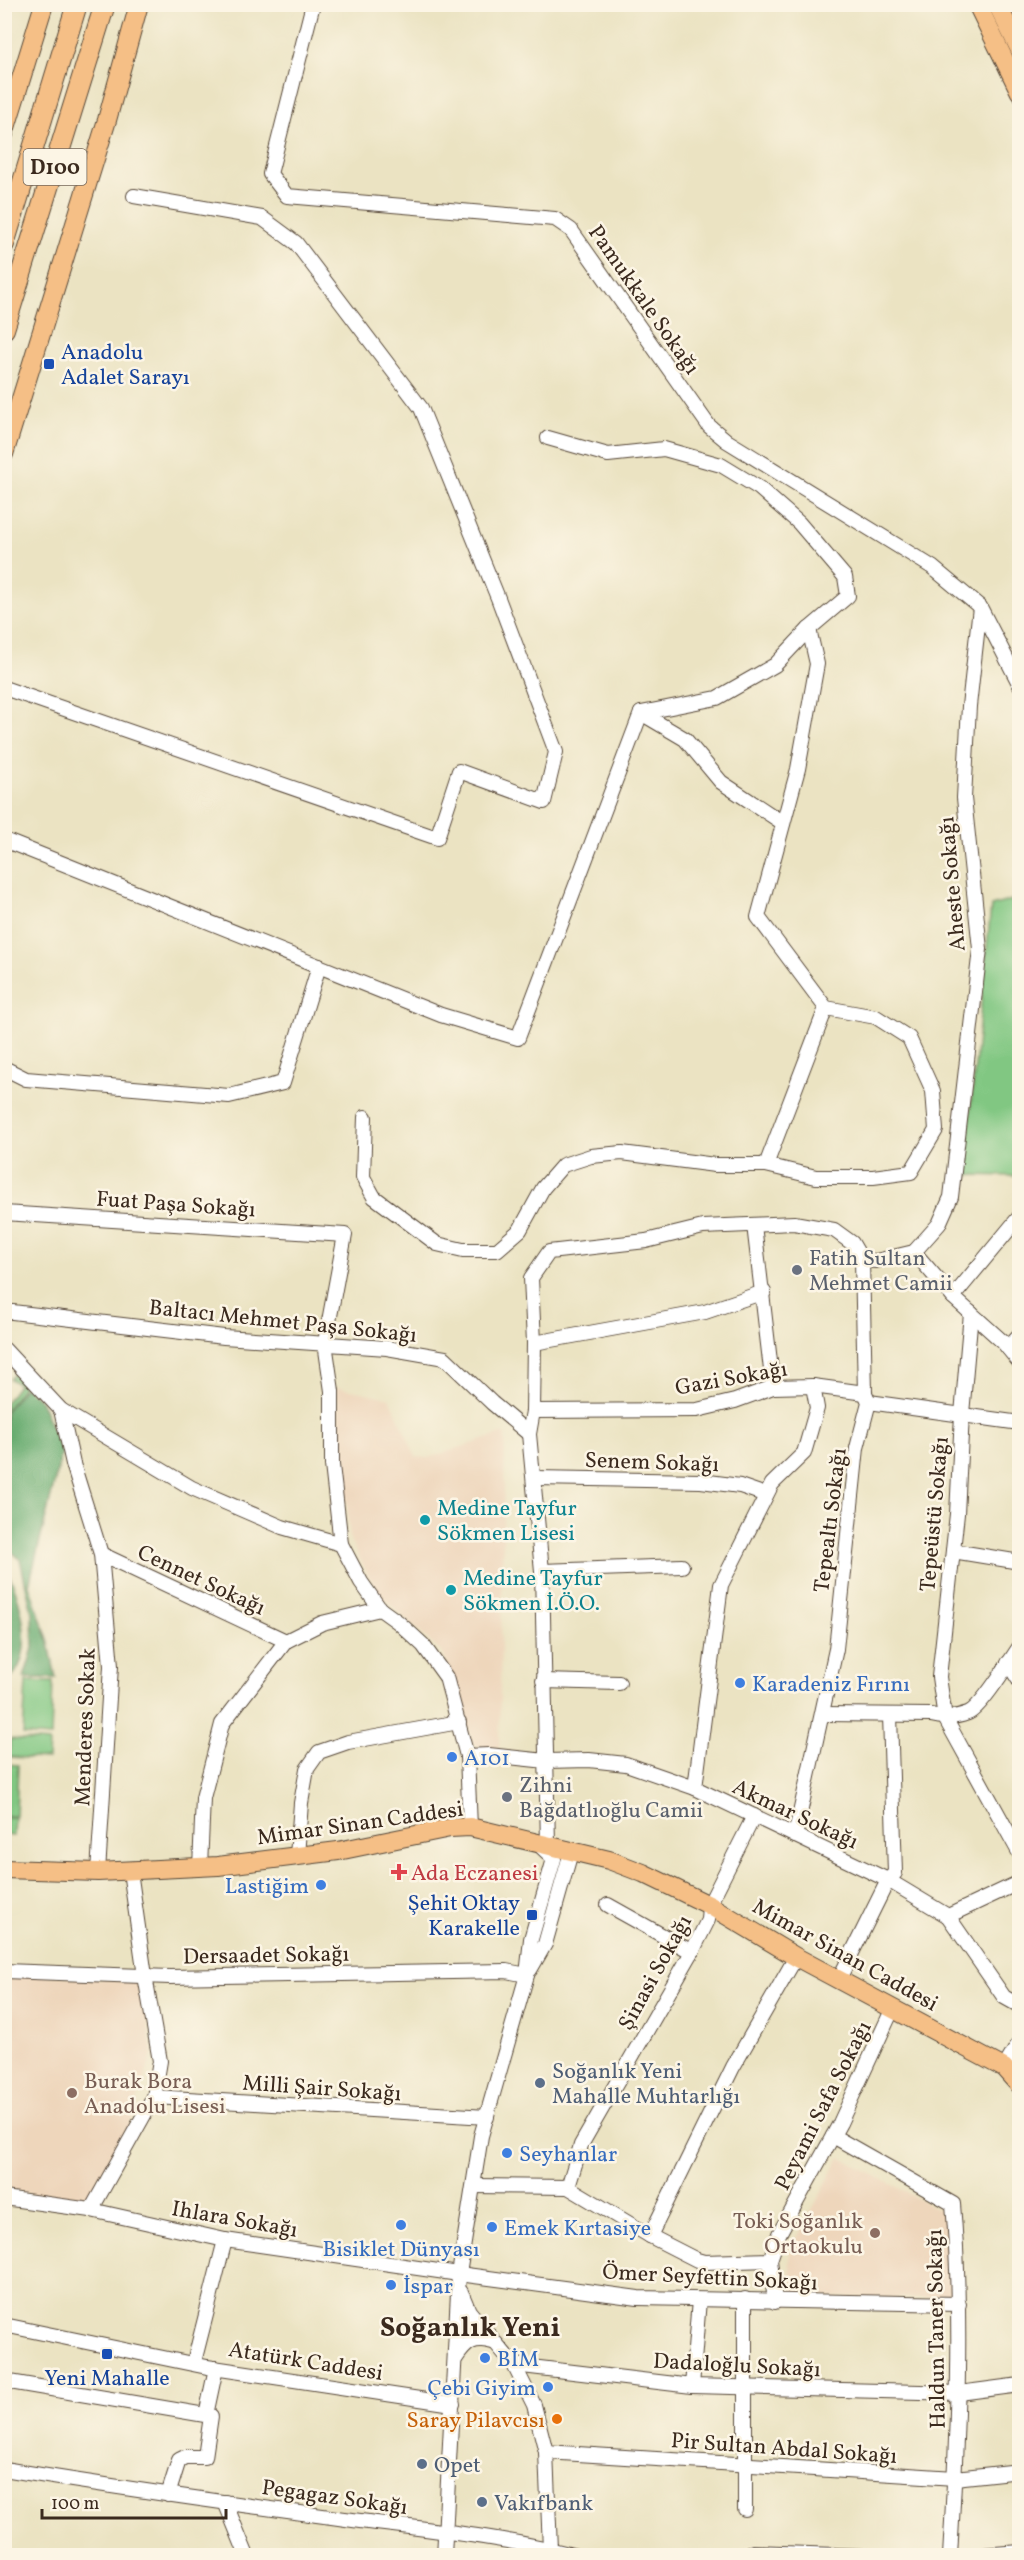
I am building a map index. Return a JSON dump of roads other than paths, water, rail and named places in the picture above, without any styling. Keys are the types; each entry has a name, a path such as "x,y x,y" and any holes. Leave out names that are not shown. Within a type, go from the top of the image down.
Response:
{"highway":[{"name":"D100","path":"4,244 77,4"},
{"name":"D100","path":"4,329 105,4"}],"main road":[{"path":"4,134 44,4"},
{"path":"4,454 107,120 139,4"},
{"path":"977,4 1020,92"},
{"path":"997,4 1020,50"},
{"name":"Mimar Sinan Caddesi","path":"4,1869 98,1872 200,1867 338,1851 450,1828 470,1827 609,1860 709,1905 796,1957 1004,2068 1020,2086"}],"street":[{"name":"Pamukkale Sokağı","path":"314,4 270,174 287,196 555,219 572,230 709,426 727,441 932,567 980,607 1020,685"},
{"path":"4,688 437,838 459,771 544,802 556,752 421,408 296,243 262,218 134,196"},
{"path":"548,438 608,455 664,449 721,465 759,488 799,523 845,577 849,596 808,629 775,665 717,698 642,713"},
{"name":"Aheste Sokağı","path":"914,1252 939,1224 951,1197 980,949 964,798 969,706 980,607"},
{"path":"365,1117 363,1177 374,1197 437,1244 463,1250 496,1250 520,1230 543,1188 563,1165 591,1156 622,1153 715,1165 766,1165 816,1177 873,1177 912,1172 936,1130 933,1091 909,1038 876,1017 826,1008 758,917 798,769 817,664 808,629"},
{"path":"642,713 685,739 721,782 783,823"},
{"path":"4,840 441,1016 518,1038 642,713"},
{"path":"4,1068 26,1079 229,1096 283,1083 319,966"},
{"path":"766,1165 826,1008"},
{"name":"Fuat Paşa Sokağı","path":"4,1213 345,1235 325,1343"},
{"path":"953,1296 1020,1216"},
{"path":"444,2556 460,2290 459,2274 481,2136 527,1974 531,1940 554,1859 542,1843 546,1761 542,1570 529,1434 533,1411 534,1343 531,1278 549,1252 646,1241 703,1227 794,1223 834,1230 852,1243 862,1260 876,1261 914,1252 953,1296 1008,1348 1020,1363"},
{"path":"754,1225 764,1292 773,1388"},
{"name":"Tepealtı Sokağı","path":"795,1836 836,1648 857,1448 867,1397 862,1260"},
{"path":"534,1343 705,1312 764,1292"},
{"name":"Baltacı Mehmet Paşa Sokağı","path":"4,1311 225,1337 387,1348 446,1358 492,1403 529,1434"},
{"name":"Tepeüstü Sokağı","path":"945,1718 939,1677 953,1551 971,1313"},
{"path":"1008,1348 1020,1335"},
{"path":"325,1343 332,1391 332,1465 341,1544 380,1609 423,1645 446,1677 468,1756 470,1827"},
{"path":"4,1349 61,1410 192,1488 282,1527 341,1544"},
{"path":"695,1788 721,1585 772,1484 804,1453 817,1408 813,1386"},
{"name":"Gazi Sokağı","path":"533,1411 697,1410 735,1401 773,1388 813,1386 1020,1423"},
{"name":"Menderes Sokak","path":"61,1410 73,1464 101,1554 111,1666 98,1872"},
{"name":"Senem Sokağı","path":"535,1478 701,1481 740,1486 766,1495"},
{"path":"953,1551 1020,1562"},
{"name":"Cennet Sokağı","path":"101,1554 286,1641"},
{"path":"542,1570 682,1566"},
{"path":"200,1867 203,1798 222,1724 286,1641 322,1623 380,1609"},
{"path":"822,1714 931,1715 945,1718 970,1713 996,1683 1020,1646"},
{"path":"1008,1663 1020,1682"},
{"path":"543,1681 619,1683"},
{"path":"839,1979 888,1880 894,1873 890,1715"},
{"path":"945,1718 1020,1854"},
{"path":"297,1856 301,1803 308,1769 319,1752 348,1742 459,1722"},
{"name":"Akmar Sokağı","path":"468,1756 489,1755 546,1761 589,1760 626,1764 695,1788 888,1880 948,1916 1004,1997 1020,2006"},
{"name":"Şinasi Sokağı","path":"568,2187 581,2145 692,1952 708,1920 709,1905 754,1816"},
{"path":"527,1974 545,1944 571,1851"},
{"path":"91,2210 154,2097 160,2061 130,1870"},
{"path":"948,1916 1020,1882"},
{"path":"608,1905 692,1952"},
{"path":"650,2236 733,2067 796,1957"},
{"name":"Dersaadet Sokağı","path":"4,1971 145,1976 506,1971 527,1974"},
{"name":"Peyami Safa Sokağı","path":"770,2260 779,2234 832,2136 893,2008"},
{"path":"1004,2068 1020,2041"},
{"name":"Milli Şair Sokağı","path":"154,2097 487,2117"},
{"name":"Haldun Taner Sokağı","path":"832,2136 953,2204 959,2304 959,2392 950,2556"},
{"path":"474,2186 568,2187 650,2236 705,2262 770,2260 774,2302"},
{"name":"Ihlara Sokağı","path":"4,2198 91,2210 225,2240 459,2274"},
{"path":"194,2362 225,2240"},
{"name":"Ömer Seyfettin Sokağı","path":"459,2274 638,2298 959,2304"},
{"path":"460,2290 469,2311 514,2365 534,2405 546,2452 551,2552"},
{"path":"745,2509 746,2299"},
{"path":"692,2386 699,2300"},
{"name":"Atatürk Caddesi","path":"4,2325 216,2368 453,2404"},
{"path":"456,2359 466,2344 472,2341 481,2338 493,2342"},
{"name":"Dadaloğlu Sokağı","path":"514,2365 692,2386 959,2392 1020,2385"},
{"path":"206,2415 216,2368"},
{"path":"4,2381 211,2416 205,2457 185,2457 179,2460 168,2495"},
{"name":"Pir Sultan Abdal Sokağı","path":"546,2452 955,2478 1020,2471"},
{"name":"Pegagaz Sokağı","path":"4,2469 168,2495 446,2532 576,2556"},
{"path":"225,2502 247,2556"},
{"path":"741,2556 753,2552 864,2556"},
{"path":"972,2556 1020,2552"},
{"path":"4,2554 14,2556"}],"place":[{"name":"Anadolu Adalet Sarayı","path":"49,364"},
{"name":"Fatih Sultan Mehmet Camii","path":"797,1270"},
{"name":"Medine Tayfur Sökmen Lisesi","path":"425,1520"},
{"name":"Medine Tayfur Sökmen İ.Ö.O.","path":"451,1590"},
{"name":"Karadeniz Fırını","path":"740,1683"},
{"name":"A101","path":"452,1757"},
{"name":"Zihni Bağdatlıoğlu Camii","path":"507,1797"},
{"name":"Ada Eczanesi","path":"399,1872"},
{"name":"Lastiğim","path":"321,1885"},
{"name":"Şehit Oktay Karakelle","path":"532,1915"},
{"name":"Soğanlık Yeni Mahalle Muhtarlığı","path":"540,2083"},
{"name":"Burak Bora Anadolu Lisesi","path":"72,2093"},
{"name":"Seyhanlar","path":"507,2153"},
{"name":"Bisiklet Dünyası","path":"401,2225"},
{"name":"Emek Kırtasiye","path":"492,2227"},
{"name":"Toki Soğanlık Ortaokulu","path":"875,2233"},
{"name":"İspar","path":"391,2285"},
{"name":"Yeni Mahalle","path":"107,2354"},
{"name":"BİM","path":"485,2358"},
{"name":"Çebi Giyim","path":"548,2387"},
{"name":"Saray Pilavcısı","path":"557,2419"},
{"name":"Opet","path":"422,2464"},
{"name":"Vakıfbank","path":"482,2502"}],"district":[{"name":"Soğanlık Yeni","path":"470,2326"}]}
